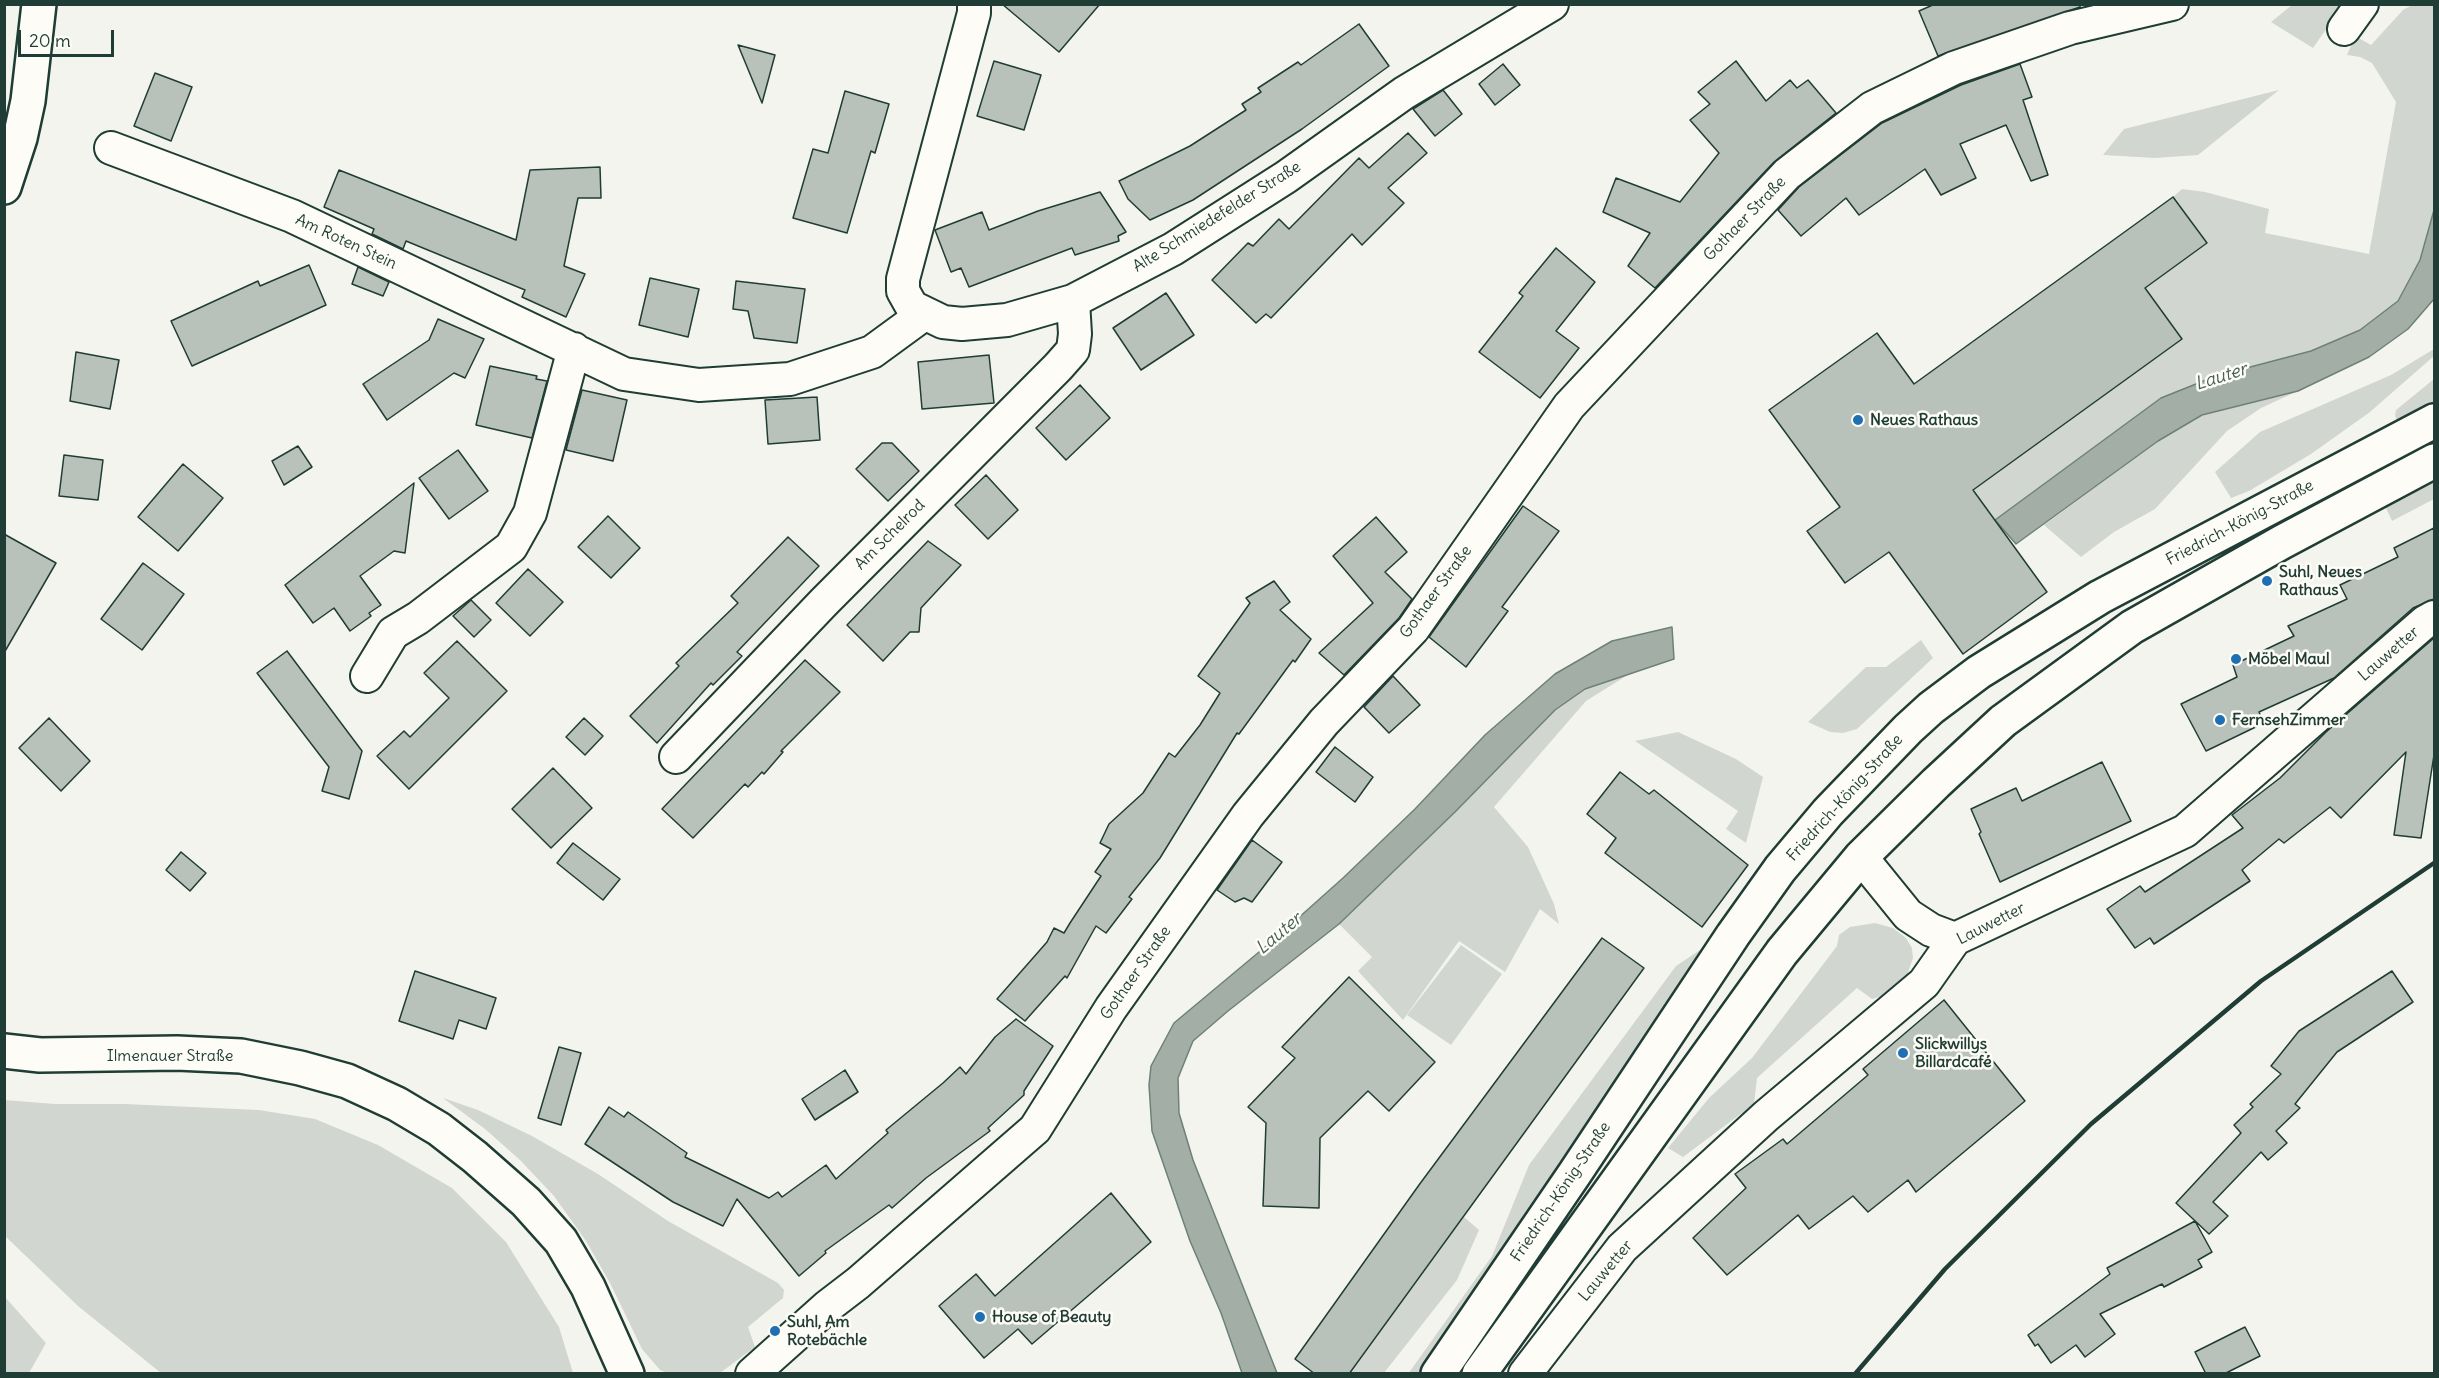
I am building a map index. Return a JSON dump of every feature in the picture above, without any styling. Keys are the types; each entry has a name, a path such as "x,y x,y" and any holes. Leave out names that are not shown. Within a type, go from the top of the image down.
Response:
{"main road":[{"path":"4,187 20,138 28,102 39,4"},
{"name":"Friedrich-König-Straße","path":"1438,1374 1780,868 1828,812 1908,729 1931,708 1979,672 2100,597 2434,421"},
{"path":"1479,1374 1782,952 1861,857 1936,783 2003,721 2132,627 2282,542 2434,461"},
{"name":"Ilmenauer Straße","path":"4,1051 40,1055 177,1053 241,1056 300,1068 346,1081 397,1104 439,1129 526,1202 561,1241 588,1287 627,1374"}],"street":[{"name":"Alte Schmiedefelder Straße","path":"974,4 974,13 903,279 903,291 912,307 942,322 962,324 1008,320 1073,302 1182,243 1286,177 1404,93 1552,4"},
{"name":"Gothaer Straße","path":"752,1374 1035,1129 1112,1008 1248,815 1324,722 1413,629 1569,406 1787,174 1872,108 1954,68 2070,28 2172,4"},
{"name":"Am Roten Stein","path":"111,148 292,216 624,374 699,385 790,379 872,352 924,314"},
{"name":"Am Schelrod","path":"676,757 824,602 1073,350 1075,334 1073,302"},
{"path":"367,676 393,633 418,618 511,547 530,513 574,350"},
{"name":"Lauwetter","path":"1525,1374 1622,1248 1766,1116 1924,983 1955,939 2185,831 2425,622 2434,617"},
{"path":"1861,857 1908,915 1931,930 1955,939"},
{"path":"613,1339 645,1374"}],"shaded area":[{"path":"2292,5 2343,5 2313,48 2271,22"},
{"path":"2412,5 2434,5 2434,210 2420,260 2398,301 2360,330 2311,351 2216,376 2161,398 1995,520 1988,510 1974,520 1959,500 2145,288 2207,244 2173,197 2182,189 2205,192 2269,209 2265,233 2369,254 2396,102 2372,63 2360,57 2347,55 2355,36 2371,45 2403,10"},
{"path":"2279,90 2198,155 2155,158 2103,155 2124,129"},
{"path":"2434,349 2434,356 2370,412 2311,454 2249,491 2231,498 2215,472 2260,432 2391,375"},
{"path":"2434,379 2434,407 2405,423 2397,420 2396,410"},
{"path":"2298,391 2261,408 2227,431 2155,509 2114,532 2081,557 2044,525 2158,441 2203,415"},
{"path":"2434,479 2434,499 2392,521 2386,508"},
{"path":"1921,640 1933,658 1857,729 1843,733 1830,732 1808,722 1866,667 1886,667"},
{"path":"1631,673 1586,701 1494,807 1528,847 1554,904 1559,924 1540,909 1505,972 1459,941 1403,1020 1358,971 1372,957 1339,924 1455,812 1555,710 1585,689"},
{"path":"1678,732 1736,759 1763,777 1746,843 1726,829 1738,811 1635,741"},
{"path":"1875,923 1893,928 1906,938 1912,948 1913,958 1900,987 1889,994 1872,999 1857,988 1757,1078 1754,1104 1683,1157 1668,1148 1709,1098 1752,1058 1837,946 1839,935 1850,927"},
{"path":"1461,945 1502,974 1451,1045 1407,1015"},
{"path":"1703,948 1680,986 1420,1373 1408,1374 1492,1256 1529,1165 1676,966"},
{"path":"443,1098 478,1110 532,1136 598,1174 668,1221 778,1283 784,1290 783,1298 748,1327 755,1347 720,1373 667,1373 660,1370 642,1349 610,1283 586,1241 554,1196 520,1160 485,1129"},
{"path":"4,1100 55,1104 125,1104 259,1110 315,1119 378,1145 452,1188 506,1242 559,1327 573,1373 161,1373 78,1306 5,1236"},
{"path":"1464,1217 1479,1230 1457,1280 1384,1373 1351,1373"},
{"path":"5,1297 46,1343 29,1373 5,1373"}],"water":[{"name":"Lauter","path":"2434,210 2434,299 2408,329 2369,357 2298,391 2202,415 2158,441 2016,544 1995,520 2161,398 2216,376 2311,351 2360,330 2398,301 2420,260"},
{"path":"1672,627 1674,659 1585,689 1555,710 1455,812 1339,924 1193,1041 1178,1078 1179,1113 1193,1160 1277,1373 1242,1373 1221,1313 1190,1241 1152,1131 1149,1085 1151,1066 1174,1023 1277,937 1343,878 1415,809 1485,735 1555,674 1612,641"}],"building":[{"path":"1002,4 1100,4 1059,52"},
{"path":"1935,4 2080,4 2080,7 1938,56 1919,11"},
{"path":"1359,24 1389,66 1302,129 1193,200 1150,220 1128,199 1119,181 1190,146 1246,110 1242,104 1261,92 1258,88 1298,62 1301,65"},
{"path":"738,45 775,55 762,103"},
{"path":"994,61 1041,75 1024,130 977,116"},
{"path":"1736,61 1766,101 1790,80 1797,88 1808,80 1836,113 1774,162 1655,288 1628,266 1650,233 1603,212 1616,178 1680,202 1719,153 1690,120 1710,104 1698,92"},
{"path":"1503,64 1520,85 1495,105 1479,84"},
{"path":"2020,64 2032,97 2023,100 2048,175 2031,181 2006,125 1960,144 1976,178 1941,195 1925,169 1859,215 1846,198 1801,236 1778,210 1799,187 1882,123 1961,85"},
{"path":"155,73 192,87 171,141 134,126"},
{"path":"1443,90 1462,114 1435,136 1413,109"},
{"path":"845,91 889,104 875,153 871,151 847,233 793,218 813,149 828,153"},
{"path":"1408,133 1427,153 1388,188 1404,203 1362,245 1352,234 1271,318 1266,314 1256,323 1212,280 1248,243 1253,246 1279,219 1289,229 1359,158 1369,168"},
{"path":"600,167 601,198 578,198 564,266 585,274 566,317 522,297 525,290 406,241 403,249 372,234 374,229 324,207 339,170 516,240 530,170"},
{"path":"1100,192 1126,232 1118,236 1119,241 1075,255 1072,248 969,287 961,268 951,272 935,230 982,212 989,230 1038,211"},
{"name":"Neues Rathaus","path":"2173,197 2207,243 2145,288 2182,339 1973,490 2047,592 1963,654 1889,552 1845,583 1807,531 1840,507 1769,410 1877,333 1914,384"},
{"path":"1556,248 1595,282 1556,331 1579,348 1540,398 1479,352 1523,296 1519,293"},
{"path":"309,265 326,305 192,366 171,321 258,281 260,286"},
{"path":"358,267 389,282 383,296 352,284"},
{"path":"650,278 699,289 688,337 639,325"},
{"path":"736,281 805,289 797,343 754,338 748,311 733,309"},
{"path":"1166,293 1194,335 1141,370 1113,328"},
{"path":"438,319 484,339 465,378 454,373 387,420 363,384 429,340"},
{"path":"76,352 119,360 110,409 70,401"},
{"path":"989,355 994,403 922,409 918,362"},
{"path":"490,366 537,376 536,379 547,381 532,438 476,425"},
{"path":"1080,385 1110,418 1066,460 1036,428"},
{"path":"582,390 627,400 613,461 566,450"},
{"path":"817,397 820,440 768,444 765,400"},
{"path":"882,443 892,443 919,471 888,501 856,469"},
{"path":"298,446 312,467 284,485 272,461"},
{"path":"458,450 488,491 449,519 419,478"},
{"path":"64,455 103,460 98,500 59,496"},
{"path":"183,464 223,498 178,551 138,517"},
{"path":"986,475 1018,510 988,539 955,505"},
{"path":"414,483 405,553 394,551 360,576 381,605 369,613 371,616 350,631 334,608 313,623 285,585"},
{"path":"1523,506 1559,531 1502,607 1508,611 1466,667 1429,637"},
{"path":"608,516 640,548 611,578 578,547"},
{"path":"1376,517 1407,552 1385,572 1412,599 1399,618 1344,675 1319,653 1373,603 1333,556"},
{"path":"2434,528 2434,599 2413,608 2334,678 2259,712 2264,723 2206,751 2181,704 2237,677 2233,665 2294,636 2288,626 2347,599 2340,585 2398,557 2394,548"},
{"path":"4,534 56,563 4,653"},
{"path":"788,537 819,566 737,652 742,656 713,685 711,683 657,743 630,716 679,666 676,663 738,603 731,596"},
{"path":"928,541 961,565 921,608 919,632 910,632 883,661 847,625"},
{"path":"143,563 184,594 142,650 101,619"},
{"path":"528,569 563,602 530,636 496,603"},
{"path":"1274,581 1290,602 1280,610 1311,639 1239,734 1237,733 1160,858 1129,897 1132,899 1106,933 1096,926 1067,978 1065,976 1025,1021 997,999 1047,942 1054,928 1064,933 1101,876 1095,872 1111,849 1100,843 1109,824 1143,793 1169,753 1175,757 1200,725 1220,693 1198,676 1250,603 1246,598"},
{"path":"471,600 491,620 474,637 453,616"},
{"path":"2434,638 2434,755 2421,838 2394,835 2406,752 2341,818 2330,807 2284,843 2279,839 2242,870 2250,881 2154,944 2150,938 2135,948 2107,909 2140,886 2145,892 2243,828 2232,815 2280,778 2326,732"},
{"path":"457,641 507,691 409,789 377,756 404,731 410,737 449,698 424,673"},
{"path":"287,651 362,751 349,799 322,791 329,767 257,673"},
{"path":"805,660 840,692 781,751 783,752 764,774 762,772 748,787 745,784 693,838 662,809"},
{"path":"1393,676 1420,705 1389,733 1364,707"},
{"path":"49,718 90,761 61,791 19,748"},
{"path":"584,718 603,736 585,755 566,737"},
{"path":"1335,747 1373,777 1355,802 1316,772"},
{"path":"2102,762 2131,821 2000,882 1971,809 2016,788 2022,801"},
{"path":"553,768 592,808 551,848 512,809"},
{"path":"1620,772 1649,794 1654,790 1748,865 1702,927 1605,853 1616,838 1587,814"},
{"path":"1252,840 1282,862 1252,902 1244,898 1235,902 1217,890"},
{"path":"573,843 620,879 603,900 557,863"},
{"path":"181,852 206,873 190,891 166,870"},
{"path":"1602,938 1644,968 1349,1374 1315,1374 1295,1359 1419,1185"},
{"path":"415,971 496,998 486,1029 459,1020 453,1039 399,1021"},
{"path":"2392,971 2413,1002 2337,1052 2295,1104 2300,1108 2276,1131 2287,1143 2268,1160 2261,1152 2213,1202 2228,1216 2209,1234 2176,1203 2241,1133 2234,1125 2253,1107 2250,1104 2281,1074 2271,1066 2299,1031"},
{"path":"1349,977 1435,1062 1389,1111 1368,1091 1320,1138 1319,1208 1263,1206 1266,1123 1248,1107 1295,1058 1282,1047"},
{"path":"1944,1000 2025,1101 1916,1192 1908,1180 1868,1212 1853,1196 1809,1229 1798,1215 1727,1275 1693,1238 1746,1188 1735,1174 1783,1139 1787,1144 1868,1075 1863,1069"},
{"path":"1016,1019 1053,1046 1024,1091 1024,1095 988,1128 990,1131 926,1178 892,1208 889,1205 825,1251 826,1253 799,1276 737,1199 723,1226 673,1202 585,1144 609,1107 624,1117 628,1112 687,1153 685,1157 769,1198 778,1192 782,1197 826,1165 836,1179 888,1133 886,1130 960,1067 966,1074 995,1037"},
{"path":"559,1047 581,1053 561,1125 538,1118"},
{"path":"845,1070 858,1092 815,1120 802,1099"},
{"path":"1111,1193 1151,1242 1032,1344 1018,1329 984,1358 939,1306 976,1274 995,1296"},
{"path":"2195,1221 2212,1252 2198,1260 2202,1267 2164,1287 2162,1284 2100,1314 2115,1334 2085,1357 2076,1345 2051,1363 2038,1344 2035,1346 2028,1335 2110,1274 2107,1268"},
{"path":"2245,1327 2260,1356 2224,1374 2206,1374 2195,1352"}],"railway":[{"path":"1855,1374 1945,1269 2091,1124 2261,981 2434,863"}],"place":[{"name":"Neues Rathaus","path":"1858,420"},
{"name":"Suhl, Neues Rathaus","path":"2267,581"},
{"name":"Möbel Maul","path":"2236,659"},
{"name":"FernsehZimmer","path":"2220,720"},
{"name":"Slickwillys Billardcafé","path":"1903,1053"},
{"name":"House of Beauty","path":"980,1317"},
{"name":"Suhl, Am Rotebächle","path":"775,1331"}]}
